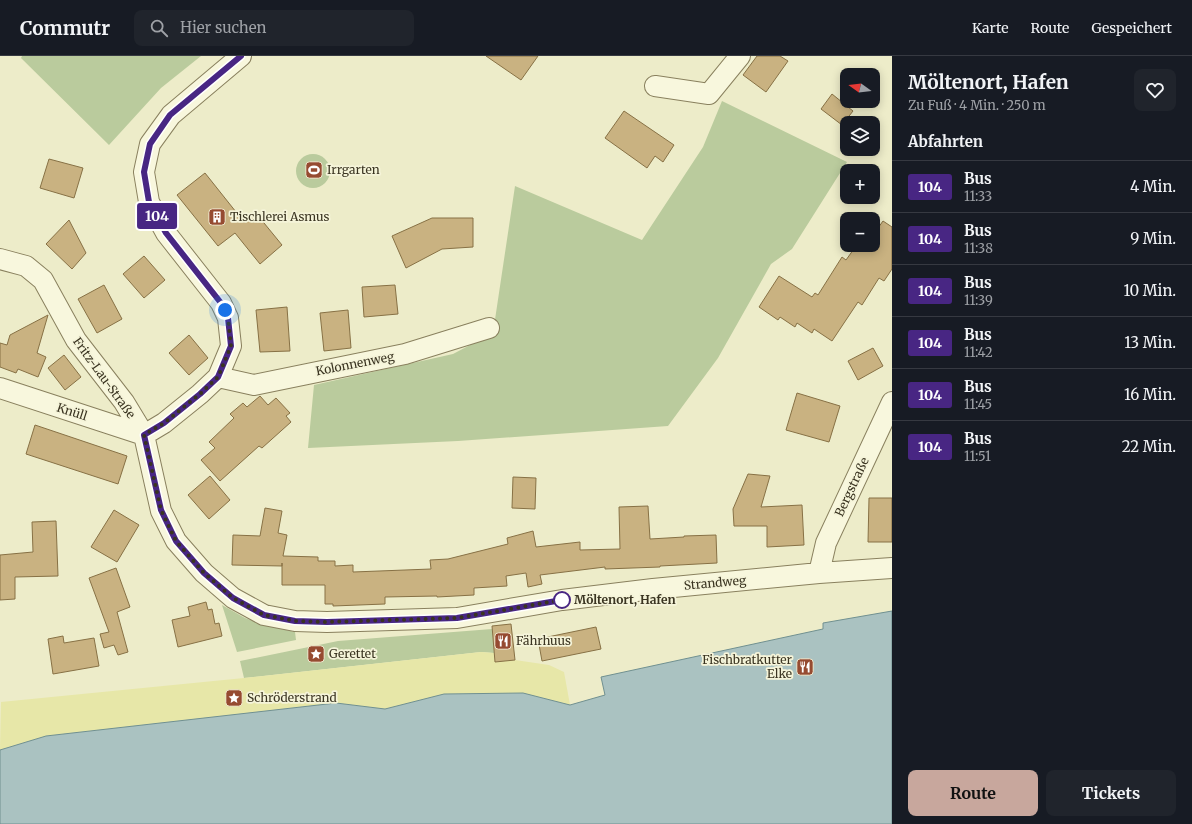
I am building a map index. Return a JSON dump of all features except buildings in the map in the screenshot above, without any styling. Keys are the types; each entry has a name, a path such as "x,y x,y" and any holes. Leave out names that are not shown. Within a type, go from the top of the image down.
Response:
{"street":[{"path":"144,435 164,423 200,394 218,377 231,346 228,318 221,303 166,233 149,202 144,172 150,144 170,115 241,56"},
{"path":"655,86 709,94 740,56"},
{"name":"Fritz-Lau-Straße","path":"0,259 26,266 44,280 76,340 124,402 144,435 161,510 176,541 204,573 233,598"},
{"name":"Kolonnenweg","path":"218,377 254,385 405,354 489,328"},
{"name":"Knüll","path":"0,388 144,435"},
{"name":"Bergstraße","path":"819,573 826,543 892,402"},
{"name":"Strandweg","path":"233,598 264,615 295,621 327,622 457,618 598,595 819,573 892,568"}],"shaded area":[{"path":"22,56 201,56 161,88 109,145 21,58"},
{"path":"722,101 847,162 846,164 840,164 840,173 792,249 771,264 718,358 668,426 458,441 308,448 314,385 453,354 493,333 515,186 642,240 703,147"},
{"name":"Irrgarten","path":"310,154 316,154 320,155 327,161 330,171 329,178 323,185 316,188 310,188 306,187 299,181 296,174 296,168 297,164 303,157"},
{"path":"222,605 245,618 264,625 295,632 296,640 237,652"},
{"path":"492,629 494,653 481,652 244,678 240,661 338,641"}],"sand":[{"name":"Schröderstrand","path":"481,652 494,653 496,662 515,660 549,665 564,672 570,705 523,693 444,694 385,709 336,703 46,736 0,750 1,702 244,678"}],"water":[{"path":"892,611 892,824 0,824 0,750 46,736 336,703 385,709 444,694 523,693 570,705 605,695 601,677 823,629 823,623"}],"bus line":[{"name":"104","path":"241,56 170,115 150,144 144,172 149,202 166,233 221,303 228,318 231,346 218,377 200,394 164,423 144,435 161,510 176,541 204,573 233,598 264,615 295,621 327,622 457,618 562,600"}],"place":[{"name":"Irrgarten","path":"314,170"},
{"name":"Tischlerei Asmus","path":"217,217"},
{"name":"Möltenort, Hafen","path":"562,600"},
{"name":"Fährhuus","path":"503,641"},
{"name":"Gerettet","path":"316,654"},
{"name":"Fischbratkutter Elke","path":"805,667"},
{"name":"Schröderstrand","path":"234,698"}],"route":[{"path":"225,310 228,318 231,346 218,377 200,394 164,423 144,435 161,510 176,541 204,573 233,598 264,615 295,621 327,622 457,618 562,600"}]}
